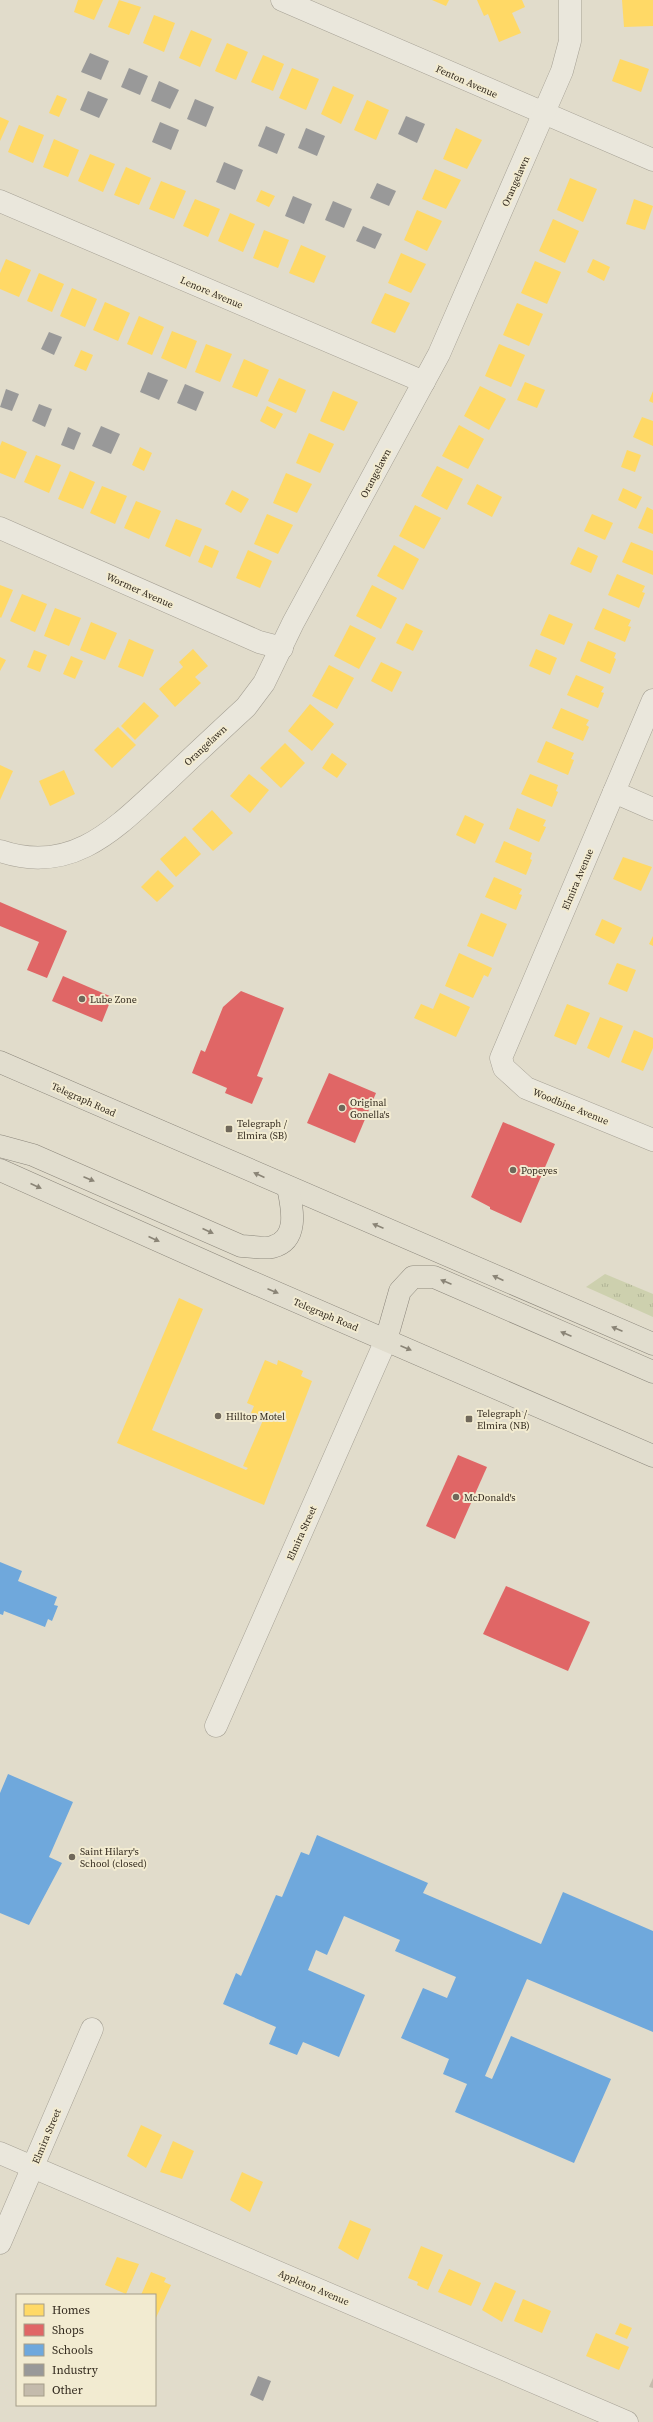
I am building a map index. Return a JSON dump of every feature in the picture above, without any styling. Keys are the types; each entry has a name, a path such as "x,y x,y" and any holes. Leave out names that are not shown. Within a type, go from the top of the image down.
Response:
{"main road":[{"name":"Telegraph Road","path":"0,1062 653,1344"},
{"path":"0,1146 33,1155 241,1246 272,1247 283,1242 291,1229 293,1213 288,1187"},
{"name":"Telegraph Road","path":"0,1170 653,1456"},
{"path":"386,1340 400,1291 413,1277 434,1277 653,1372"}],"street":[{"name":"Fenton Avenue","path":"282,0 544,115 653,160"},
{"name":"Orangelawn","path":"0,852 23,857 54,857 87,847 117,828 246,707 264,682 439,354 562,71 570,41 570,0"},
{"name":"Lenore Avenue","path":"0,202 424,382"},
{"name":"Wormer Avenue","path":"0,528 259,642 282,648"},
{"name":"Elmira Avenue","path":"501,1058 653,700"},
{"path":"614,792 653,809"},
{"name":"Woodbine Avenue","path":"501,1058 504,1068 526,1088 653,1140"},
{"name":"Elmira Street","path":"216,1726 386,1340"},
{"name":"Elmira Street","path":"0,2243 92,2029"},
{"name":"Appleton Avenue","path":"0,2153 627,2422"}],"green space":[{"path":"605,1274 653,1294 653,1317 586,1287"}],"building: Homes":[{"path":"78,0 103,0 94,20 74,12"},
{"path":"119,0 141,7 129,35 108,27"},
{"path":"432,0 449,0 446,6"},
{"path":"477,0 522,0 525,7 512,13 521,33 499,42 488,14 484,16"},
{"path":"622,0 653,0 653,26 624,27"},
{"path":"154,15 175,23 164,52 143,43"},
{"path":"191,30 212,39 200,67 179,58"},
{"path":"227,43 248,52 236,80 215,71"},
{"path":"263,55 284,64 273,91 251,82"},
{"path":"620,59 649,69 641,92 612,81"},
{"path":"292,68 319,79 306,110 279,98"},
{"path":"333,86 354,95 341,124 321,114"},
{"path":"57,95 67,99 59,117 49,113"},
{"path":"367,100 389,110 376,140 354,130"},
{"path":"0,117 9,121 0,141"},
{"path":"19,125 44,135 33,163 8,152"},
{"path":"456,128 482,140 467,169 443,159"},
{"path":"54,139 79,150 68,177 43,167"},
{"path":"90,154 115,164 103,192 78,181"},
{"path":"126,167 151,178 139,205 114,195"},
{"path":"435,169 461,180 446,209 422,199"},
{"path":"570,178 597,189 583,222 557,210"},
{"path":"161,181 186,191 174,219 149,209"},
{"path":"261,190 275,196 269,207 256,201"},
{"path":"195,199 220,209 208,237 183,226"},
{"path":"634,199 653,206 645,230 626,224"},
{"path":"417,210 442,221 427,251 404,240"},
{"path":"230,213 255,224 243,252 218,241"},
{"path":"553,219 579,231 565,263 539,251"},
{"path":"264,230 289,240 278,268 253,258"},
{"path":"301,245 326,256 314,283 289,273"},
{"path":"401,253 426,264 411,293 388,283"},
{"path":"6,259 31,270 19,297 0,289 0,273"},
{"path":"593,259 610,267 604,281 587,272"},
{"path":"535,261 561,272 547,304 521,293"},
{"path":"39,273 64,284 52,312 27,301"},
{"path":"72,288 97,299 85,327 60,316"},
{"path":"385,293 410,303 395,333 371,323"},
{"path":"105,302 130,313 118,341 93,330"},
{"path":"517,303 543,314 529,346 503,335"},
{"path":"139,316 164,327 152,355 127,344"},
{"path":"172,331 197,341 186,369 161,358"},
{"path":"206,344 232,354 220,382 195,372"},
{"path":"499,344 525,355 511,387 485,376"},
{"path":"81,350 93,355 86,371 74,366"},
{"path":"244,359 269,370 257,397 232,387"},
{"path":"279,378 306,390 296,413 268,401"},
{"path":"525,382 545,390 537,408 517,400"},
{"path":"480,386 506,399 489,430 464,416"},
{"path":"333,391 358,402 344,431 320,421"},
{"path":"653,391 653,403 649,401"},
{"path":"267,406 283,414 275,429 260,421"},
{"path":"642,417 653,421 653,446 633,437"},
{"path":"459,425 484,439 468,469 442,456"},
{"path":"309,433 334,444 320,473 296,463"},
{"path":"2,441 27,452 15,479 0,473 0,446"},
{"path":"140,447 152,453 144,471 132,465"},
{"path":"627,450 641,455 635,472 621,467"},
{"path":"36,455 61,465 49,493 24,482"},
{"path":"437,466 463,479 447,510 421,496"},
{"path":"70,471 95,482 83,509 58,499"},
{"path":"286,473 312,484 297,513 273,503"},
{"path":"477,484 502,497 492,517 467,504"},
{"path":"102,486 127,496 115,524 90,513"},
{"path":"623,488 642,497 636,509 618,500"},
{"path":"232,490 249,499 241,513 225,504"},
{"path":"136,501 161,511 149,539 124,528"},
{"path":"415,505 441,518 424,549 399,536"},
{"path":"647,507 653,510 653,534 638,528"},
{"path":"267,514 293,525 278,554 254,544"},
{"path":"592,514 613,523 605,540 584,531"},
{"path":"176,519 202,529 190,557 165,546"},
{"path":"631,542 653,551 653,575 622,562"},
{"path":"205,545 219,551 212,568 198,562"},
{"path":"394,545 419,559 403,590 377,576"},
{"path":"578,547 598,556 591,573 570,564"},
{"path":"248,550 272,561 260,588 236,578"},
{"path":"617,574 645,586 642,592 645,593 639,608 608,595"},
{"path":"0,585 13,590 1,618 0,617"},
{"path":"372,585 397,598 381,629 356,616"},
{"path":"22,594 47,604 35,632 10,621"},
{"path":"55,608 81,618 69,646 44,636"},
{"path":"603,608 631,620 628,626 631,627 625,642 594,629"},
{"path":"549,614 573,624 564,645 540,635"},
{"path":"91,622 117,633 105,660 80,650"},
{"path":"406,623 423,631 413,651 396,643"},
{"path":"350,625 376,638 359,669 334,656"},
{"path":"129,639 154,650 143,677 118,667"},
{"path":"588,641 616,653 614,658 616,659 610,674 580,661"},
{"path":"193,649 208,666 195,677 201,683 175,707 159,689 183,667 179,662"},
{"path":"536,649 557,658 550,675 529,666"},
{"path":"34,650 47,655 40,672 27,667"},
{"path":"71,656 83,661 75,679 63,674"},
{"path":"0,657 6,660 0,671"},
{"path":"381,662 402,672 392,692 371,681"},
{"path":"329,665 354,678 337,709 312,696"},
{"path":"576,675 604,687 601,692 604,693 598,708 567,695"},
{"path":"144,702 159,716 135,740 121,726"},
{"path":"310,704 334,724 312,751 288,731"},
{"path":"561,708 589,720 586,725 589,727 583,741 552,728"},
{"path":"118,727 136,745 112,768 94,750"},
{"path":"546,741 574,753 571,759 574,760 568,775 537,762"},
{"path":"285,743 305,763 281,788 260,768"},
{"path":"332,753 347,764 337,778 322,768"},
{"path":"0,765 13,771 0,800"},
{"path":"64,770 75,794 50,806 39,781"},
{"path":"249,774 269,790 250,813 230,796"},
{"path":"530,774 558,785 556,791 558,792 552,807 521,794"},
{"path":"517,808 546,820 543,826 546,827 539,842 509,829"},
{"path":"212,810 233,833 213,851 192,829"},
{"path":"465,815 484,824 475,844 456,835"},
{"path":"185,836 201,854 176,877 160,859"},
{"path":"504,841 532,853 530,859 532,860 526,875 495,862"},
{"path":"623,857 652,867 641,891 613,879"},
{"path":"158,870 174,886 157,902 141,887"},
{"path":"494,877 522,889 519,894 522,895 516,910 485,897"},
{"path":"481,913 507,924 493,957 467,946"},
{"path":"602,919 622,928 614,944 595,935"},
{"path":"653,936 653,946 649,944"},
{"path":"459,953 492,968 488,977 484,975 473,998 445,986"},
{"path":"617,963 636,970 627,992 608,984"},
{"path":"440,993 470,1007 456,1037 414,1018 421,1004 433,1009"},
{"path":"567,1004 590,1013 576,1045 554,1036"},
{"path":"600,1017 623,1026 609,1058 587,1048"},
{"path":"634,1030 653,1038 653,1048 643,1071 621,1062"},
{"path":"179,1298 203,1309 152,1430 246,1470 248,1468 243,1466 264,1418 251,1413 254,1406 247,1403 265,1360 277,1365 278,1360 303,1371 301,1376 312,1381 264,1505 117,1443"},
{"path":"141,2125 162,2135 146,2168 127,2156"},
{"path":"173,2141 194,2151 182,2179 160,2172"},
{"path":"242,2172 263,2182 250,2212 230,2200"},
{"path":"350,2220 371,2229 358,2260 338,2248"},
{"path":"421,2246 443,2255 428,2290 417,2285 418,2282 408,2278"},
{"path":"117,2257 139,2264 126,2294 105,2285"},
{"path":"449,2269 481,2283 471,2306 438,2292"},
{"path":"151,2272 166,2278 164,2282 171,2285 156,2318 156,2294 141,2294"},
{"path":"495,2282 516,2291 502,2322 482,2310"},
{"path":"523,2299 551,2311 542,2333 514,2321"},
{"path":"620,2323 632,2328 627,2339 615,2334"},
{"path":"596,2333 629,2347 619,2370 586,2356"}],"building: Shops":[{"path":"0,902 67,931 47,978 27,970 39,942 0,926"},
{"name":"Lube Zone","path":"63,976 112,997 102,1022 52,1001"},
{"path":"241,991 284,1008 257,1076 263,1078 252,1104 225,1093 227,1088 192,1073 201,1050 205,1052 223,1007"},
{"name":"Original Gonella's","path":"329,1073 376,1093 355,1143 307,1123"},
{"name":"Popeyes","path":"503,1122 555,1144 521,1223 490,1209 490,1207 471,1197"},
{"path":"458,1455 487,1467 455,1539 426,1526"},
{"path":"506,1586 590,1622 568,1671 483,1634"}],"building: Schools":[{"path":"0,1562 22,1571 18,1581 57,1597 54,1605 58,1606 52,1621 48,1619 45,1627 4,1611 3,1615 0,1614"},
{"path":"8,1774 73,1802 49,1857 62,1863 29,1925 0,1913 0,1793"},
{"path":"317,1835 428,1883 423,1893 541,1944 563,1892 653,1931 653,2032 527,1979 485,2076 492,2079 511,2036 611,2079 574,2163 455,2112 467,2084 443,2074 449,2059 401,2038 423,1988 447,1998 456,1977 395,1951 400,1940 344,1916 327,1955 316,1950 308,1970 365,1995 339,2057 303,2042 297,2055 269,2044 276,2027 223,2004 236,1973 241,1976 276,1895 282,1897 301,1852 309,1855"}],"building: Industry":[{"path":"90,53 109,61 101,80 81,72"},
{"path":"129,68 148,76 140,95 121,87"},
{"path":"159,81 179,90 170,109 151,101"},
{"path":"88,91 108,99 99,118 80,110"},
{"path":"195,99 214,107 206,127 187,119"},
{"path":"406,116 425,124 417,143 398,134"},
{"path":"160,122 179,130 171,150 152,142"},
{"path":"266,126 285,134 277,154 258,146"},
{"path":"306,128 325,136 317,156 298,148"},
{"path":"224,162 243,170 235,190 216,182"},
{"path":"377,183 396,191 389,206 370,198"},
{"path":"293,196 312,204 304,224 285,216"},
{"path":"333,201 352,209 344,228 325,220"},
{"path":"363,226 382,234 375,249 356,241"},
{"path":"49,332 62,337 54,355 41,349"},
{"path":"148,372 168,380 159,400 140,392"},
{"path":"185,384 204,392 196,411 177,403"},
{"path":"6,389 19,394 12,411 0,407"},
{"path":"39,404 52,409 45,427 32,421"},
{"path":"101,426 120,434 111,454 92,446"},
{"path":"68,427 81,433 74,450 61,445"},
{"path":"258,2376 271,2381 263,2401 250,2395"}],"building: Other":[{"path":"653,2378 653,2388 649,2387"}],"place":[{"name":"Lube Zone","path":"82,999"},
{"name":"Original Gonella's","path":"342,1108"},
{"name":"Telegraph / Elmira (SB)","path":"229,1129"},
{"name":"Popeyes","path":"513,1170"},
{"name":"Hilltop Motel","path":"218,1416"},
{"name":"Telegraph / Elmira (NB)","path":"469,1419"},
{"name":"McDonald's","path":"456,1497"},
{"name":"Saint Hilary's School (closed)","path":"72,1857"}]}
